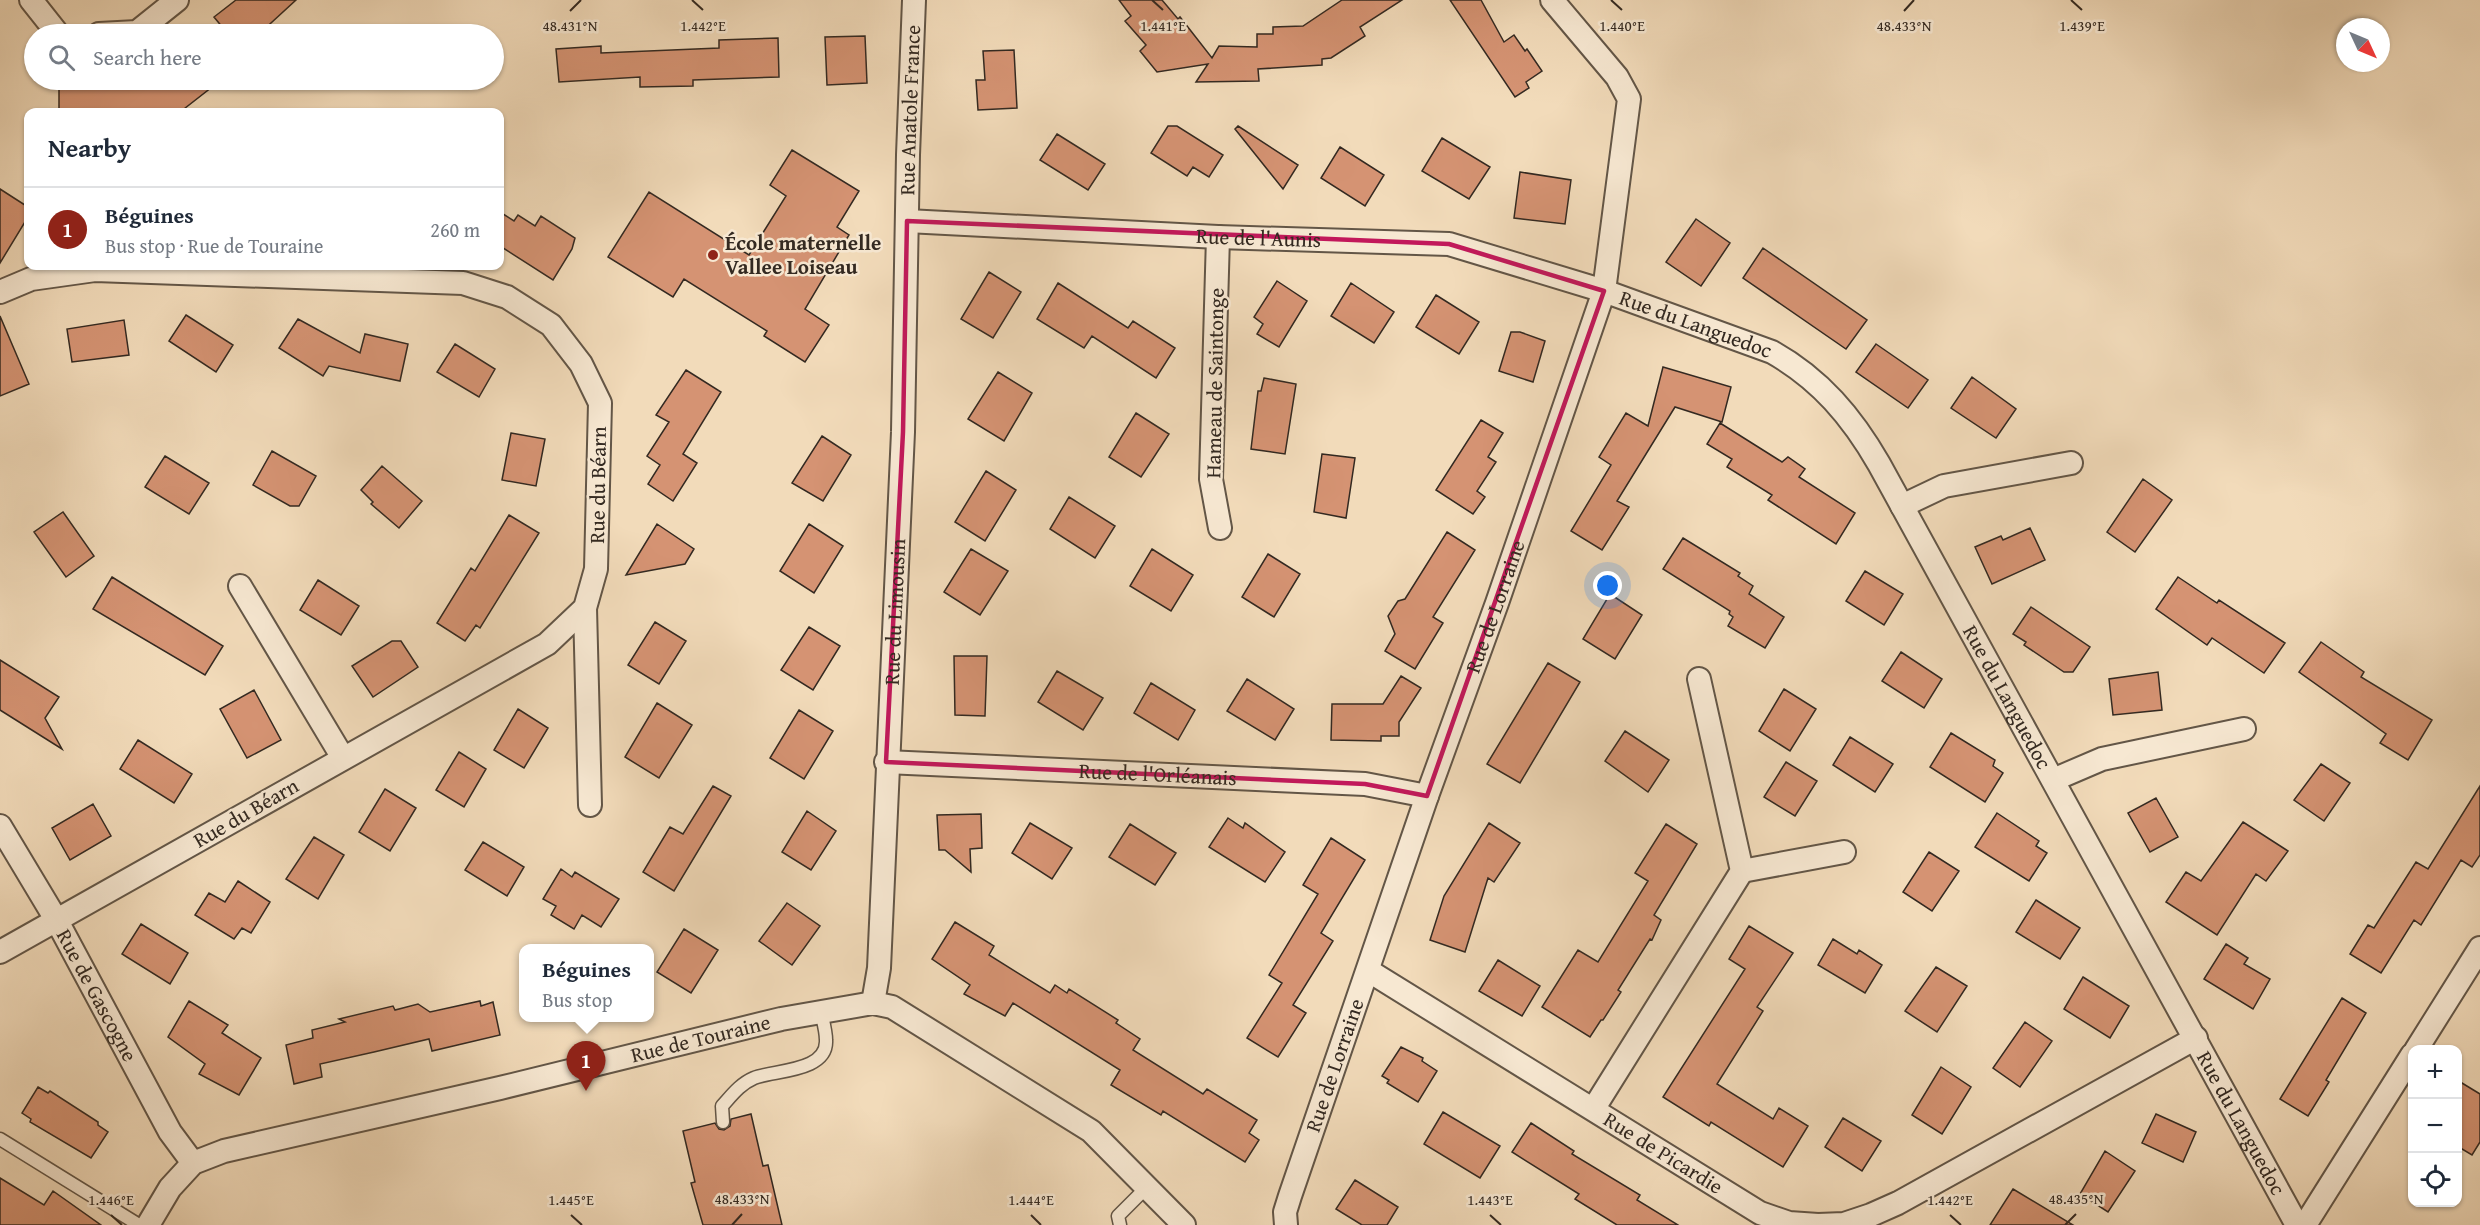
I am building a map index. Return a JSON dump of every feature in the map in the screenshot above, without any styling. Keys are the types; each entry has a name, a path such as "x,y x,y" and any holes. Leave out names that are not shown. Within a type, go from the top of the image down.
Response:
{"street":[{"path":"31,0 50,24"},
{"path":"146,24 177,0"},
{"name":"Rue Anatole France","path":"907,221 914,0"},
{"name":"Rue de Lorraine","path":"1280,1221 1604,291 1629,99 1617,77 1552,0"},
{"name":"Rue de l'Aunis","path":"907,221 1218,237 1449,244 1604,291"},
{"name":"Rue du Limousin","path":"873,1003 879,968 886,762 903,432 907,221"},
{"name":"Hameau de Saintonge","path":"1218,237 1212,479 1220,528"},
{"name":"Rue du Béarn","path":"0,292 31,279 95,270 463,283 507,297 551,325 581,364 600,403 596,569 585,608 547,644 0,952"},
{"name":"Rue du Languedoc","path":"1604,291 1772,352 1796,365 1819,384 1859,430 2297,1225"},
{"path":"1902,506 1944,486 2071,463"},
{"path":"240,586 343,758"},
{"path":"585,608 590,805"},
{"path":"1594,1108 1742,871 1699,679"},
{"path":"2053,780 2102,759 2244,729"},
{"name":"Rue de l'Orléanais","path":"886,762 1365,784 1427,796"},
{"name":"Rue de Gascogne","path":"0,826 57,921 170,1132 193,1163"},
{"path":"1742,871 1844,852"},
{"path":"2419,1045 2480,948"},
{"name":"Rue de Picardie","path":"1369,971 1594,1108 1760,1213 1789,1222 1844,1224 1899,1203 2196,1038"},
{"name":"Rue de Touraine","path":"148,1225 170,1188 193,1163 224,1151 821,1012 873,1003 899,1011 1091,1131 1184,1225"},
{"path":"2305,1225 2408,1061"}],"lane":[{"path":"723,1122 722,1106 740,1086 755,1078 803,1066 820,1057 827,1042 821,1012"},
{"path":"0,1139 138,1225"},
{"path":"1120,1225 1118,1216 1147,1187"}],"highlighted area":[{"path":"907,221 1449,244 1604,291 1427,796 1365,784 886,762 903,432"}],"building":[{"path":"236,0 296,0 270,24 220,24 214,17"},
{"path":"1119,0 1162,0 1178,19 1180,17 1212,58 1219,46 1257,47 1257,34 1273,34 1273,27 1303,26 1342,0 1402,0 1360,27 1365,36 1331,58 1322,59 1322,65 1258,69 1259,81 1196,82 1208,64 1157,72 1140,51 1146,45 1125,21 1131,16"},
{"path":"1450,0 1481,0 1504,42 1514,35 1525,51 1527,49 1542,71 1526,82 1529,88 1515,97"},
{"path":"865,36 867,83 827,85 825,37"},
{"path":"778,38 779,77 693,80 693,86 640,87 640,77 559,82 556,49 601,46 601,53 719,48 719,40"},
{"path":"1014,50 1017,108 978,110 976,80 985,80 983,51"},
{"path":"59,90 208,90 185,108 59,108"},
{"path":"1168,126 1177,126 1223,155 1209,177 1193,167 1187,176 1151,153"},
{"path":"1238,126 1298,165 1283,189 1235,129"},
{"path":"1057,134 1105,164 1088,190 1040,160"},
{"path":"1442,138 1490,167 1469,199 1422,171"},
{"path":"1340,147 1384,175 1365,206 1321,178"},
{"path":"792,150 859,191 837,227 849,235 805,309 829,325 805,362 764,336 767,331 684,279 673,297 608,257 649,192 749,255 786,196 770,185"},
{"path":"1520,172 1571,180 1565,224 1514,218"},
{"path":"0,189 24,204 24,224 0,263"},
{"path":"504,215 514,221 518,215 535,226 541,216 575,238 572,249 553,280 504,249"},
{"path":"1696,219 1730,243 1701,286 1666,262"},
{"path":"1763,248 1867,320 1846,349 1743,278"},
{"path":"989,272 1021,292 993,338 961,319"},
{"path":"1277,281 1307,301 1279,347 1257,334 1263,324 1254,317"},
{"path":"1058,283 1128,328 1133,321 1175,348 1156,378 1092,336 1084,348 1037,319"},
{"path":"1351,283 1394,312 1374,343 1331,316"},
{"path":"1436,295 1479,322 1459,354 1416,327"},
{"path":"186,315 233,345 216,372 169,341"},
{"path":"0,316 29,384 0,396"},
{"path":"298,319 360,353 365,334 408,344 400,381 329,366 323,376 279,348"},
{"path":"124,320 129,355 72,362 67,329"},
{"path":"1511,332 1520,332 1545,341 1533,382 1499,371"},
{"path":"455,344 495,369 479,397 437,372"},
{"path":"1876,344 1928,380 1908,408 1856,372"},
{"path":"1663,367 1731,387 1722,422 1675,407 1617,501 1629,507 1602,550 1571,531 1611,465 1599,457 1626,413 1648,426"},
{"path":"686,370 721,392 683,454 697,463 673,501 648,484 660,465 647,456 669,422 656,415"},
{"path":"998,372 1032,393 1004,441 968,419"},
{"path":"1972,377 2016,409 1996,438 1951,408"},
{"path":"1264,378 1296,384 1285,454 1251,449 1258,391 1261,391"},
{"path":"1136,413 1169,434 1141,477 1109,457"},
{"path":"1481,420 1503,433 1488,457 1496,462 1477,491 1485,497 1473,514 1436,490"},
{"path":"1720,423 1782,462 1788,457 1805,469 1799,477 1855,513 1836,544 1768,500 1772,495 1727,467 1732,459 1707,444"},
{"path":"511,433 545,439 536,486 502,480"},
{"path":"822,436 851,455 823,501 792,483"},
{"path":"272,451 316,476 299,506 290,506 253,485"},
{"path":"1322,454 1355,458 1346,518 1314,512"},
{"path":"165,456 209,483 189,514 145,487"},
{"path":"382,466 422,501 399,528 371,504 373,502 361,490"},
{"path":"986,471 1016,490 985,541 955,522"},
{"path":"2143,479 2172,500 2135,552 2107,532"},
{"path":"1069,497 1115,526 1095,558 1050,529"},
{"path":"63,512 94,556 66,577 34,532"},
{"path":"509,515 539,533 480,628 476,625 465,641 437,623 471,568 475,571"},
{"path":"657,524 694,549 685,564 626,575"},
{"path":"809,524 843,546 814,593 780,571"},
{"path":"2030,528 2045,560 1992,584 1975,547 2001,536 2003,540"},
{"path":"1447,532 1475,550 1433,617 1443,623 1415,669 1385,651 1395,634 1388,616 1398,601 1405,599"},
{"path":"1683,538 1740,573 1738,576 1753,586 1749,594 1784,617 1765,648 1728,626 1733,617 1729,614 1730,611 1663,569"},
{"path":"971,549 1008,571 980,615 944,592"},
{"path":"1152,549 1193,575 1171,611 1130,586"},
{"path":"1268,554 1300,574 1274,617 1242,597"},
{"path":"1865,571 1903,594 1884,625 1846,601"},
{"path":"112,577 223,646 205,675 93,609"},
{"path":"2178,577 2217,603 2219,600 2285,643 2264,673 2212,638 2207,645 2156,609"},
{"path":"318,580 359,606 341,635 300,610"},
{"path":"1610,594 1642,615 1615,659 1583,639"},
{"path":"2031,607 2090,647 2073,672 2064,672 2024,645 2026,642 2013,634"},
{"path":"655,622 686,641 659,684 628,665"},
{"path":"809,627 840,646 813,690 781,670"},
{"path":"392,641 401,641 418,667 373,697 352,666"},
{"path":"2321,642 2364,672 2361,677 2432,720 2408,760 2380,743 2386,734 2299,672"},
{"path":"1901,652 1942,679 1924,708 1882,681"},
{"path":"954,656 987,656 985,716 955,715"},
{"path":"0,660 59,697 45,718 62,749 0,710"},
{"path":"1548,663 1580,682 1520,783 1487,764"},
{"path":"1057,671 1103,698 1083,730 1038,702"},
{"path":"2158,672 2162,710 2113,715 2109,679"},
{"path":"1401,676 1421,688 1399,722 1399,736 1381,736 1381,741 1331,740 1332,704 1383,704"},
{"path":"1247,679 1294,709 1275,740 1227,711"},
{"path":"1151,683 1195,710 1178,740 1134,713"},
{"path":"1784,689 1816,709 1790,751 1759,731"},
{"path":"254,690 281,740 247,758 220,709"},
{"path":"657,703 692,725 659,778 625,757"},
{"path":"518,709 548,728 524,768 494,750"},
{"path":"799,710 833,731 804,779 770,758"},
{"path":"1625,731 1669,760 1648,792 1605,761"},
{"path":"1951,733 1995,760 1993,766 2003,773 1985,802 1930,767"},
{"path":"1850,737 1893,764 1875,792 1833,765"},
{"path":"138,740 192,774 174,803 120,769"},
{"path":"459,752 486,769 464,807 436,790"},
{"path":"1786,762 1817,781 1795,816 1764,797"},
{"path":"2321,764 2350,783 2324,821 2294,800"},
{"path":"713,786 731,796 674,891 643,872 670,827 683,834"},
{"path":"2480,786 2480,855 2472,867 2461,860 2421,925 2414,920 2381,973 2350,954 2368,925 2374,928 2416,862 2428,869"},
{"path":"385,789 416,808 390,851 359,832"},
{"path":"2156,798 2178,837 2150,852 2128,813"},
{"path":"93,804 111,836 70,860 52,828"},
{"path":"807,811 836,831 811,870 782,852"},
{"path":"1997,813 2039,841 2036,846 2047,853 2029,881 1975,847"},
{"path":"981,814 982,848 970,849 971,872 945,850 939,850 937,815"},
{"path":"1228,818 1243,828 1245,823 1285,852 1265,882 1209,847"},
{"path":"2243,822 2288,851 2266,881 2256,874 2217,935 2166,902 2186,872 2201,881"},
{"path":"1030,823 1072,848 1052,879 1012,853"},
{"path":"1489,823 1520,843 1494,882 1488,878 1465,952 1430,940 1444,896"},
{"path":"1130,824 1176,853 1155,885 1109,857"},
{"path":"1666,824 1697,844 1654,915 1661,920 1652,940 1650,939 1618,990 1621,992 1590,1037 1542,1007 1578,950 1598,962 1648,881 1635,873"},
{"path":"314,837 344,855 318,899 286,879"},
{"path":"1331,838 1365,860 1321,933 1333,941 1293,1005 1306,1013 1278,1057 1247,1038 1282,983 1269,975 1318,894 1303,885"},
{"path":"483,842 524,867 507,896 465,870"},
{"path":"1929,852 1959,871 1932,911 1903,892"},
{"path":"561,869 572,877 575,872 619,899 601,927 582,915 574,929 551,915 556,906 543,899"},
{"path":"238,881 270,902 251,933 242,928 234,939 195,915 209,893 225,902"},
{"path":"2036,900 2080,928 2060,959 2016,932"},
{"path":"787,903 820,926 792,965 759,941"},
{"path":"955,922 994,946 989,955 1050,993 1055,985 1067,993 1069,989 1118,1020 1116,1023 1140,1039 1133,1050 1203,1094 1207,1089 1257,1120 1249,1133 1259,1140 1245,1162 1163,1111 1161,1115 1111,1085 1120,1070 1013,1003 1005,1016 964,994 970,985 932,959"},
{"path":"141,924 188,953 170,984 122,954"},
{"path":"1749,926 1793,953 1757,1007 1763,1011 1717,1084 1773,1119 1779,1108 1808,1126 1783,1167 1711,1122 1709,1126 1663,1097 1745,969 1729,959"},
{"path":"684,929 718,950 691,993 657,972"},
{"path":"1833,939 1857,954 1859,950 1882,965 1865,993 1818,965"},
{"path":"2226,944 2248,958 2244,964 2270,979 2253,1009 2204,979"},
{"path":"1498,960 1540,986 1522,1016 1479,991"},
{"path":"1936,967 1967,986 1937,1032 1905,1011"},
{"path":"2083,977 2129,1006 2110,1038 2064,1009"},
{"path":"2342,998 2366,1013 2326,1080 2329,1082 2308,1116 2280,1099"},
{"path":"189,1001 228,1025 222,1033 261,1058 239,1095 199,1074 205,1064 168,1037"},
{"path":"480,1001 481,1006 493,1002 500,1035 432,1051 429,1039 320,1064 322,1077 294,1084 286,1045 313,1038 312,1030 345,1022 339,1019 393,1006 395,1010 418,1004 430,1012"},
{"path":"2025,1022 2052,1041 2020,1087 1993,1068"},
{"path":"1401,1047 1423,1058 1422,1061 1437,1071 1418,1102 1387,1083 1389,1080 1382,1076"},
{"path":"1941,1067 1971,1087 1942,1134 1912,1115"},
{"path":"2462,1083 2480,1094 2480,1142 2472,1155 2462,1149"},
{"path":"38,1087 48,1093 50,1091 98,1122 98,1125 108,1132 91,1158 30,1122 31,1119 22,1113"},
{"path":"1443,1112 1500,1146 1480,1178 1424,1144"},
{"path":"751,1114 763,1166 768,1165 782,1225 703,1225 691,1183 695,1182 683,1131 715,1123 719,1129 724,1130 730,1126 731,1119"},
{"path":"2156,1114 2196,1132 2183,1162 2142,1143"},
{"path":"1843,1118 1881,1141 1862,1171 1825,1147"},
{"path":"1531,1123 1574,1151 1572,1154 1640,1195 1637,1200 1678,1225 1617,1225 1575,1199 1579,1194 1512,1152"},
{"path":"2105,1151 2135,1171 2108,1212 2080,1194"},
{"path":"0,1178 44,1205 53,1191 101,1225 0,1225"},
{"path":"1355,1180 1398,1207 1387,1225 1362,1225 1336,1209"},
{"path":"2013,1189 2073,1225 1990,1225"}],"place":[{"name":"École maternelle Vallee Loiseau","path":"713,255"},
{"name":"Béguines","path":"586,1091"}]}
